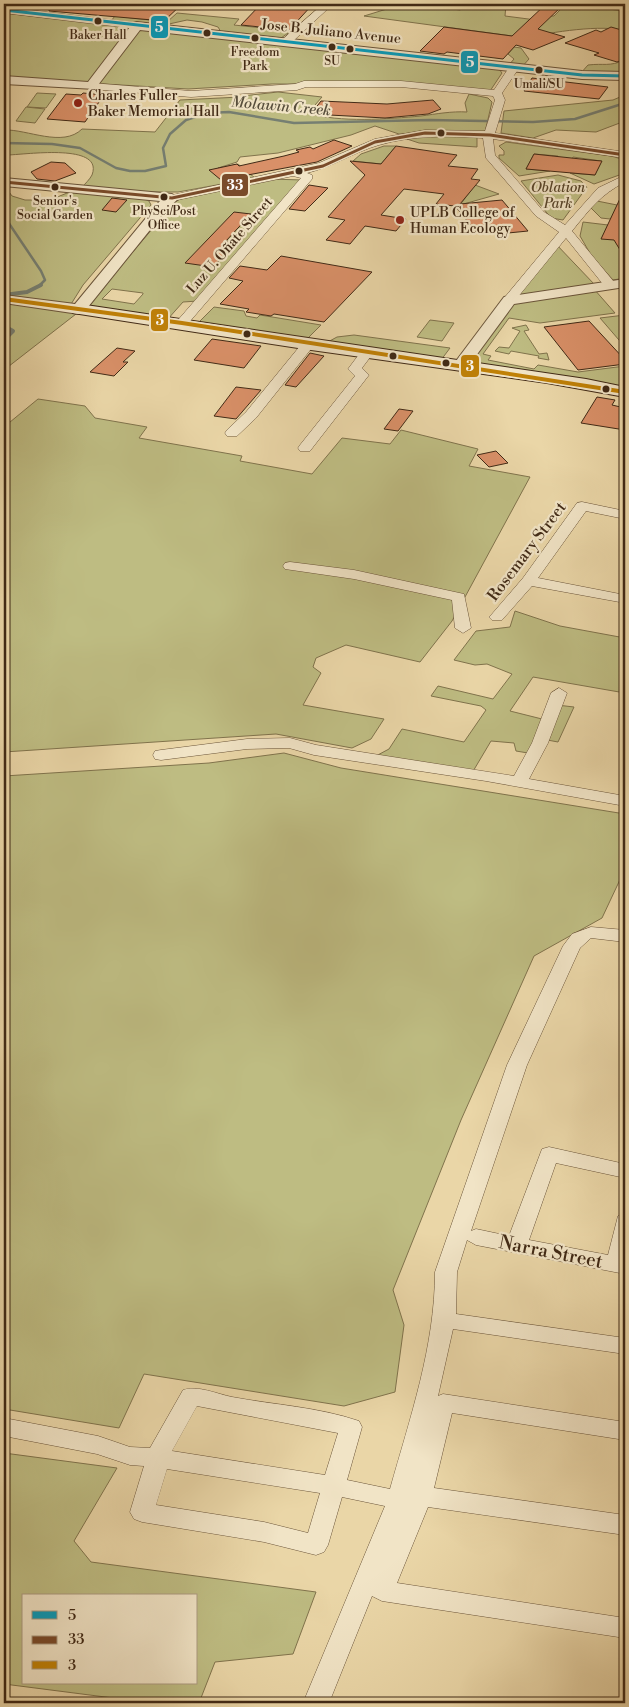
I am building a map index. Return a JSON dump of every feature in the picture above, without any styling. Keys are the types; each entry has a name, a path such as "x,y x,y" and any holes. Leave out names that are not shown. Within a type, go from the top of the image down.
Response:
{"main road":[{"path":"79,309 182,322 309,344 460,365 625,392"}],"street":[{"path":"286,41 328,4"},
{"name":"Jose B. Juliano Avenue","path":"4,10 514,68 582,75 625,76"},
{"path":"91,86 136,26"},
{"path":"497,93 514,68"},
{"path":"4,80 191,94 297,87 302,90 327,92 355,91 401,84 497,93"},
{"path":"497,93 500,100 494,114 488,149 495,163 540,214 567,232 618,284"},
{"path":"4,182 172,198 323,166 374,142 390,138 443,133 491,133 625,155"},
{"name":"Luz U. Oñate Street","path":"182,322 308,177 293,173"},
{"path":"460,365 552,246 576,222 593,198 602,190 625,178"},
{"path":"4,299 79,309 161,207 172,198"},
{"path":"576,222 579,245"},
{"path":"509,300 618,284"},
{"path":"232,434 251,416 309,344"},
{"path":"305,448 348,396 362,375 355,369 368,352"},
{"name":"Rosemary Street","path":"497,617 528,581 582,506 625,515"},
{"path":"290,566 331,569 459,597 463,628"},
{"path":"528,581 625,599"},
{"path":"519,782 540,743 559,693"},
{"path":"161,755 247,744 290,743 314,750 519,782 625,801"},
{"path":"316,1703 409,1498 446,1307 446,1272 517,1065 572,946 578,938 592,931 617,937 625,936"},
{"path":"517,1244 549,1154 625,1171"},
{"path":"621,1265 625,1221"},
{"name":"Narra Street","path":"476,1237 621,1265"},
{"path":"456,1322 625,1346"},
{"path":"191,1396 233,1406 282,1412 350,1427 332,1486 316,1545 264,1532 142,1512 157,1458 172,1425 191,1396"},
{"path":"625,1431 443,1403 409,1498 382,1591 625,1628"},
{"path":"4,1427 98,1445 130,1456 157,1458 409,1498 625,1525"}],"green space":[{"path":"403,4 433,4 431,6 460,10 468,4 506,4 505,16 544,21 549,16 554,16 566,4 625,11 625,31 604,28 563,31 527,38 364,16"},
{"path":"4,13 499,69 502,73 490,91 399,84 272,84 188,89 4,78"},
{"path":"177,13 239,19 234,25 291,31 281,38 221,32 218,27 187,20 160,26 111,21 115,16 167,22"},
{"path":"514,47 521,48 529,59 521,68 508,66 514,59 508,54"},
{"path":"625,60 625,71 616,74 580,74 588,65 610,64"},
{"path":"625,86 625,121 596,132 556,130 533,138 501,133 504,111 613,100 620,97"},
{"path":"278,92 322,97 308,113 349,119 394,118 467,112 465,103 469,94 488,98 492,102 485,132 439,131 399,134 375,126 351,135 278,153 240,157 237,162 218,168 238,164 255,178 178,192 145,192 82,187 92,175 93,164 86,158 74,154 4,155 4,130 55,137 65,137 82,129 155,132 180,100 240,97 243,101 242,96"},
{"path":"37,93 56,94 46,108 27,107"},
{"path":"26,107 45,109 35,123 16,121"},
{"path":"428,136 477,137 477,147 419,143 407,139"},
{"path":"506,142 611,156 625,160 625,173 594,184 570,173 595,175 601,161 573,157 571,161 557,160 558,156 534,154 526,169 550,171 519,176 499,158 499,155 504,155 504,151 499,146"},
{"path":"384,146 396,146 381,164 353,161 361,154"},
{"name":"Oblation Park","path":"558,175 581,181 587,187 563,220 551,218 521,181"},
{"path":"269,179 303,180 198,301 183,302 167,320 95,308 88,305 175,202 184,197","holes":["112,289 143,293 134,304 102,299"]},
{"path":"4,185 12,196 25,200 50,200 72,191 143,198 149,201 151,205 83,285 68,309 76,314 4,370"},
{"path":"475,185 499,194 460,205"},
{"path":"597,201 622,206 610,219 601,218 591,208"},
{"path":"583,222 608,225 602,238 625,241 625,249 620,250 625,258 625,278 613,280 591,255 580,236"},
{"path":"555,243 595,285 594,289 615,313 540,323 509,318 483,354 491,356 488,360 534,369 538,365 578,372 625,366 625,389 464,364"},
{"path":"214,307 244,311 246,316 257,318 260,315 321,325 305,341 197,324"},
{"path":"625,315 625,347 600,318"},
{"path":"430,320 454,323 442,341 417,337"},
{"path":"526,325 529,330 524,331 539,354 547,353 549,360 538,358 539,356 511,351 509,354 495,351 499,347 509,348 520,331 512,328"},
{"path":"354,335 450,348 441,360 326,343 337,337"},
{"path":"38,399 85,406 95,418 147,427 139,438 242,456 240,461 312,474 342,438 390,444 401,430 478,449 469,466 530,477 452,621 420,662 346,645 316,658 313,667 321,673 303,705 384,719 371,739 352,748 276,734 4,752 4,427"},
{"path":"515,611 560,626 625,638 625,693 533,677 510,711 546,720 557,705 574,707 558,742 542,739 534,754 516,751 514,743 491,741 472,773 374,757 389,749 402,729 464,742 486,710 481,706 431,696 438,686 493,699 512,674 487,664 475,665 454,660 476,631 510,627"},
{"path":"284,753 341,768 625,814 625,869 602,918 534,956 461,1120 393,1290 404,1325 395,1392 344,1406 144,1374 119,1428 4,1409 4,776 209,763"},
{"path":"4,1453 117,1468 74,1541 91,1562 316,1592 293,1654 215,1662 199,1703 152,1703 4,1684"}],"building":[{"path":"50,4 104,4 128,7 131,4 182,4 164,21 49,11"},
{"path":"261,4 313,4 289,30 241,25"},
{"path":"546,4 562,6 538,29 565,37 533,50 516,45 503,59 447,52 444,54 420,51 444,27 512,36"},
{"path":"611,27 625,31 625,59 617,62 594,55 599,53 565,43 596,30 601,32"},
{"path":"532,78 608,87 599,99 524,91"},
{"name":"Charles Fuller Baker Memorial Hall","path":"83,93 104,95 85,122 47,119 66,94 81,95"},
{"path":"433,100 441,109 428,114 385,118 311,114 321,101 387,104"},
{"path":"334,140 352,146 317,162 221,180 209,170 237,164 239,166 284,156 299,152 296,150 310,147 313,149"},
{"path":"396,146 457,155 448,166 478,169 471,179 480,180 460,204 502,200 528,231 508,233 506,230 477,233 455,206 436,204 444,194 404,189 381,215 406,219 396,231 365,226 350,244 326,240 345,220 328,217 365,175 350,161 381,164"},
{"path":"534,154 602,161 595,175 526,169"},
{"path":"51,162 65,163 76,173 55,181 37,179 31,172"},
{"path":"309,185 328,188 305,211 289,209"},
{"path":"625,188 625,258 614,240 601,239"},
{"path":"112,198 127,200 116,212 102,210"},
{"path":"234,212 251,214 226,241 232,242 224,250 229,250 213,267 185,263"},
{"path":"281,256 372,272 324,322 274,314 271,316 246,312 249,309 220,304 243,281 229,278 240,266 267,270"},
{"path":"589,321 625,360 625,364 578,370 544,327"},
{"path":"212,339 261,346 244,368 194,360"},
{"path":"117,348 135,351 123,362 128,362 114,376 90,372"},
{"path":"310,353 324,356 296,387 285,385"},
{"path":"236,387 261,390 236,419 214,416"},
{"path":"597,397 615,400 612,405 625,408 625,430 581,423"},
{"path":"399,409 413,411 398,431 384,429"},
{"path":"496,451 508,463 489,467 477,455"}],"waterway":[{"name":"Molawin Creek","path":"4,143 52,144 80,148 116,168 130,171 145,171 166,166 163,148 170,134 186,120 207,113 229,112 294,123 430,120 533,122 575,119 625,103"},
{"name":"Molawin Creek","path":"4,216 41,271 45,280 39,286"},
{"name":"Molawin Creek","path":"4,295 27,292 39,286"},
{"name":"Molawin Creek","path":"4,326 13,331 4,340"}],"transit line":[{"name":"5","path":"4,10 582,75 625,76"},
{"name":"33","path":"4,182 172,198 323,166 375,142 425,133 490,135 625,155"},
{"name":"3","path":"4,299 182,323 625,392"}],"place":[{"name":"Baker Hall","path":"98,21"},
{"name":"Freedom Park","path":"255,38"},
{"name":"SU","path":"332,47"},
{"name":"Umali/SU","path":"539,70"},
{"name":"Charles Fuller Baker Memorial Hall","path":"78,103"},
{"name":"Senior's Social Garden","path":"55,187"},
{"name":"PhySci/Post Office","path":"164,197"},
{"name":"UPLB College of Human Ecology","path":"400,220"}]}
